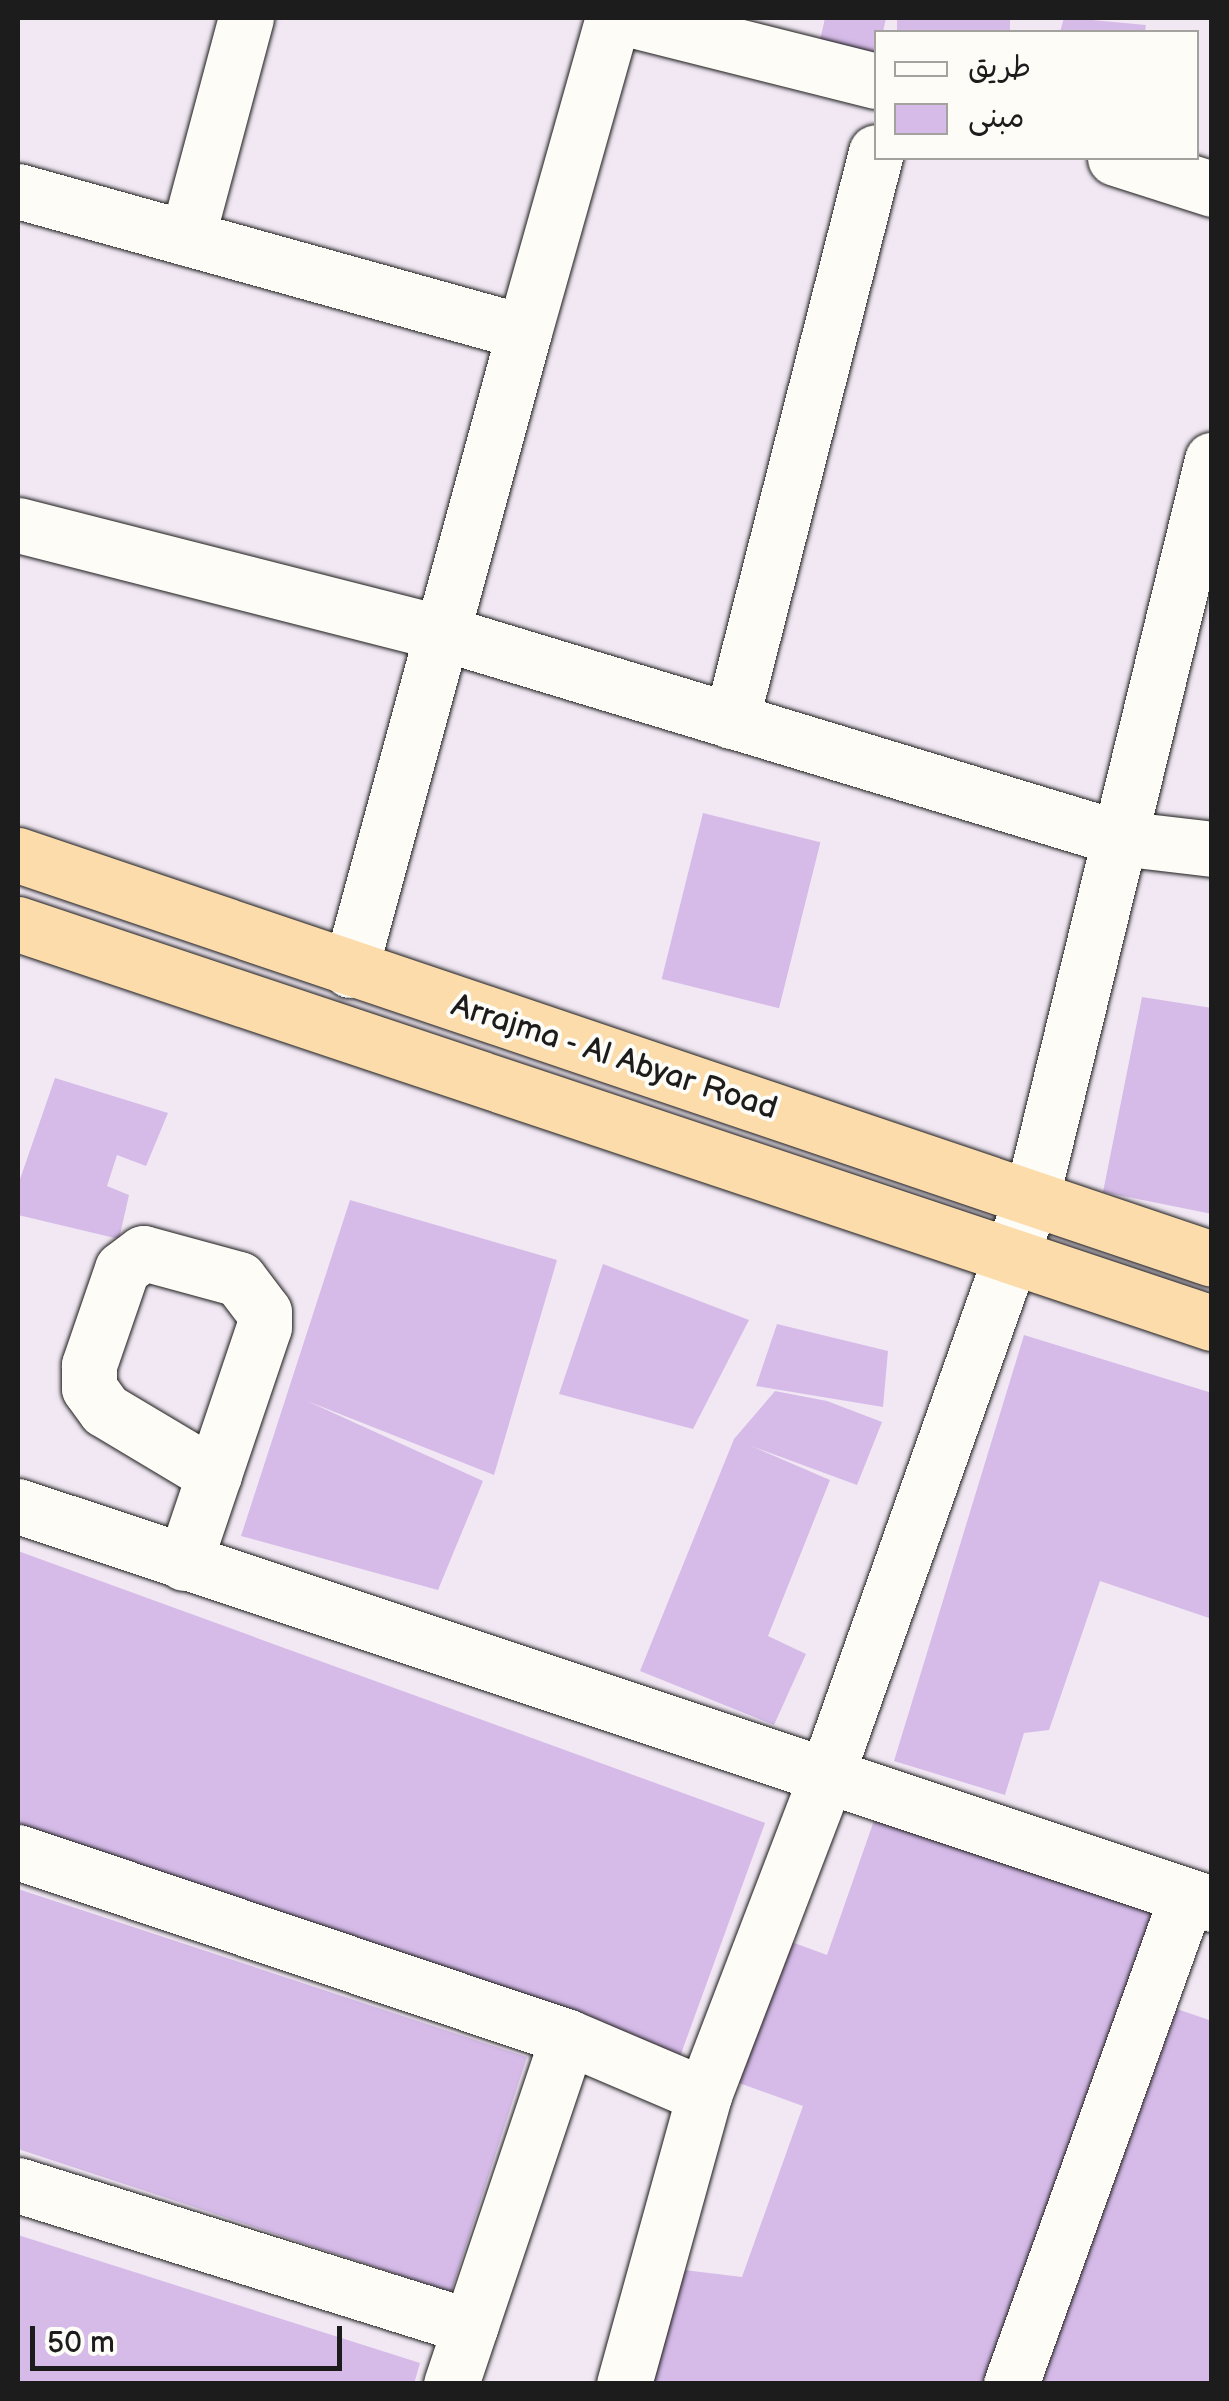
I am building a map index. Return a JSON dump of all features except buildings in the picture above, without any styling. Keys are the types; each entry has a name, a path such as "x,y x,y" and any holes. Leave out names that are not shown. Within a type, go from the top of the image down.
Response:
{"highway":[{"name":"Arrajma - Al Abyar Road","path":"18,855 1212,1258"},
{"name":"Arrajma - Al Abyar Road","path":"18,924 1212,1323"}],"street":[{"path":"187,238 246,18"},
{"path":"350,970 446,634 524,332 613,18"},
{"path":"625,18 776,37 874,80"},
{"path":"731,721 874,160"},
{"path":"1122,160 1212,189"},
{"path":"18,192 524,332"},
{"path":"624,2384 704,2095 825,1779 1032,1196 1212,460"},
{"path":"18,524 446,634 1119,838 1212,849"},
{"path":"184,1563 214,1475"},
{"path":"18,1506 825,1779 1199,1900 1011,2384"},
{"path":"18,1852 568,2037 704,2095"},
{"path":"451,2384 568,2037"},
{"path":"18,2185 470,2326"}]}
